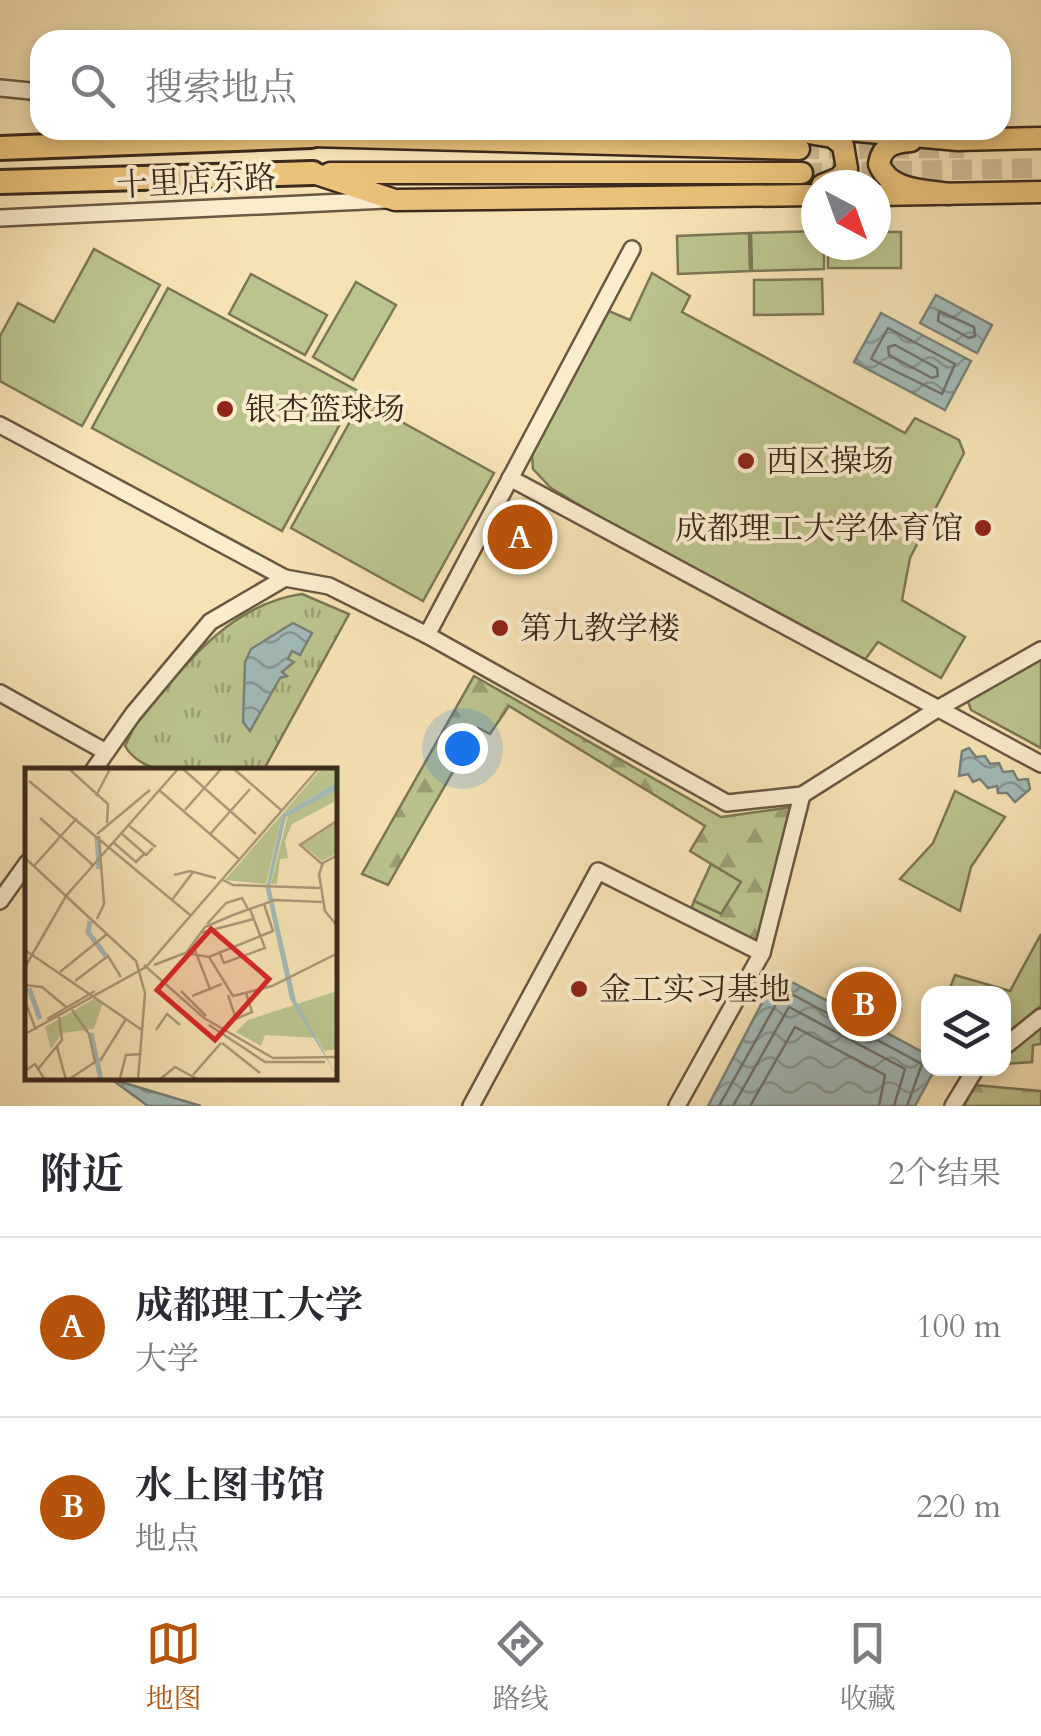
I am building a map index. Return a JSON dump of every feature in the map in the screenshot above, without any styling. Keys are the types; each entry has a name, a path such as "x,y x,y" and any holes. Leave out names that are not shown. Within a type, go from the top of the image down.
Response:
{"highway":[{"path":"0,148 207,140"},
{"path":"0,182 313,172"}],"main road":[{"path":"1011,139 1041,138"},
{"path":"837,140 843,144 846,170"},
{"path":"949,194 899,186 882,172 880,156 898,142 958,140"},
{"path":"313,172 801,181"},
{"path":"313,172 394,200 801,195"},
{"path":"761,195 801,184"},
{"path":"891,195 1041,192"}],"street":[{"path":"0,88 30,91"},
{"name":"十里店东路","path":"0,218 394,200"},
{"path":"426,636 632,249"},
{"path":"0,424 285,578 328,586 426,636 728,803 802,794 938,708 1041,650"},
{"path":"510,478 1041,764"},
{"path":"95,768 210,622 285,578"},
{"path":"0,692 106,752"},
{"path":"677,1106 762,953 802,794"},
{"path":"0,900 25,866"},
{"path":"470,1106 598,871 762,953"},
{"path":"1011,1041 1041,1017"},
{"path":"953,1106 971,1076"}],"green space":[{"path":"801,231 801,260 824,260 824,269 752,271 751,233"},
{"path":"891,232 901,232 901,268 828,268 828,260 891,260"},
{"path":"749,233 750,271 678,274 677,236"},
{"path":"94,249 160,285 82,426 0,381 0,336 18,303 54,322"},
{"name":"西区操场","path":"652,273 690,296 682,312 905,433 915,418 959,440 964,453 910,558 902,600 965,637 941,678 878,642 864,661 628,534 551,488 533,469 532,454 563,387 609,311 630,320"},
{"path":"251,274 327,315 305,355 229,314"},
{"path":"822,279 823,314 754,315 754,280"},
{"path":"356,282 396,305 353,380 313,357"},
{"name":"银杏篮球场","path":"168,288 358,391 282,531 92,428"},
{"path":"362,400 494,473 423,601 291,528"},
{"path":"302,594 349,614 265,768 155,768 136,759 125,746 134,727 187,664 227,626 275,601"},
{"path":"1041,657 1041,748 971,710 967,699"},
{"path":"474,676 721,817 792,807 758,944 691,910 694,901 721,914 741,882 690,851 705,826 509,706 490,734 478,728 388,885 362,874"},
{"path":"955,791 1005,817 971,867 960,911 900,879 933,843"},
{"path":"711,864 742,882 721,914 694,901"},
{"path":"1041,934 1041,1006 1011,1030 1011,989"},
{"path":"955,975 993,986 951,986"},
{"path":"1041,1025 1041,1044 1033,1045 1032,1062 1011,1064 1011,1049"},
{"path":"975,1085 1041,1091 1041,1106 964,1106"}],"water":[{"path":"936,295 992,325 977,353 920,323"},
{"path":"881,313 971,361 945,410 854,362"},
{"path":"293,623 312,633 300,655 292,651 288,659 294,662 282,672 287,676 280,678 250,731 243,722 245,662 251,649"},
{"path":"969,748 976,757 985,756 990,764 999,763 1003,772 1013,771 1018,780 1028,779 1030,789 1015,802 1007,793 998,793 997,786 988,788 980,779 973,782 968,774 959,776 962,751"},
{"path":"777,974 921,1051 921,1076 931,1076 915,1106 708,1106"},
{"path":"114,1081 201,1106 148,1106"}],"tunnel":[{"path":"799,149 964,148"},
{"path":"891,171 1041,168"}],"place":[{"name":"银杏篮球场","path":"225,409"},
{"name":"西区操场","path":"746,461"},
{"name":"成都理工大学体育馆","path":"983,528"},
{"name":"成都理工大学","path":"520,537"},
{"name":"第九教学楼","path":"500,628"},
{"name":"金工实习基地","path":"579,989"},
{"name":"水上图书馆","path":"864,1004"}]}
